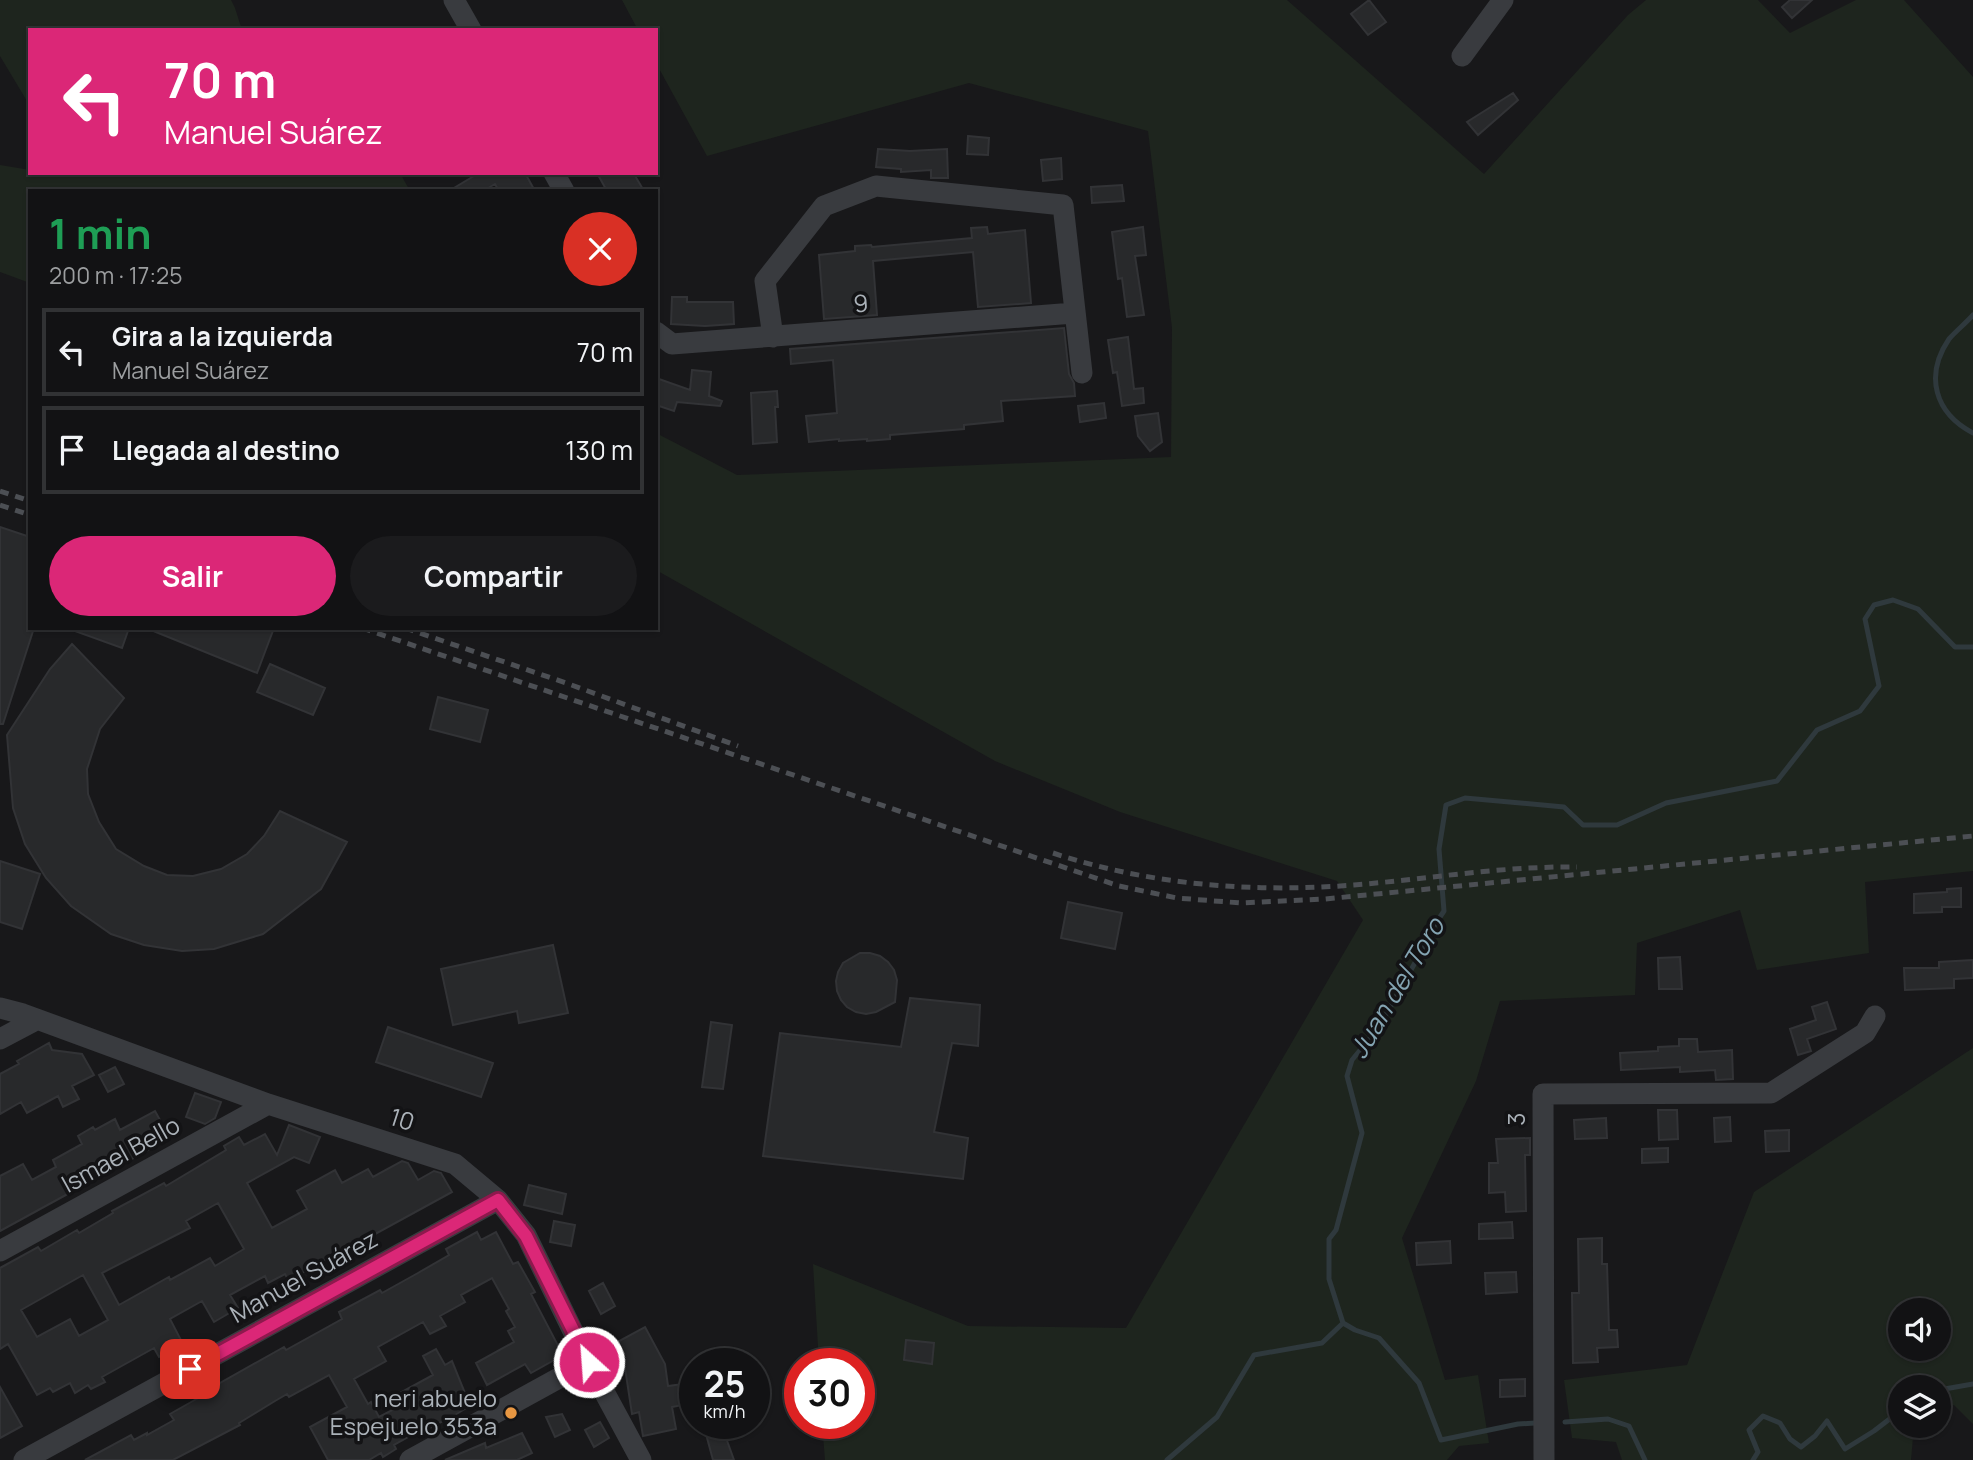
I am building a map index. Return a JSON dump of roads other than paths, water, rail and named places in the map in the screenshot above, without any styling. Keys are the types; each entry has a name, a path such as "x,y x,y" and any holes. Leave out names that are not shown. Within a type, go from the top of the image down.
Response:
{"street":[{"path":"454,0 470,28"},
{"path":"1462,56 1503,0"},
{"path":"773,337 765,281 824,206 876,186 1063,205 1082,373"},
{"name":"9","path":"658,334 672,344 1074,313"},
{"name":"10","path":"0,1008 268,1104 455,1164 498,1200 526,1236 641,1460"},
{"name":"3","path":"1544,1460 1543,1094 1771,1093 1865,1033 1875,1016"},
{"path":"0,1040 36,1020"},
{"name":"Ismael Bello","path":"0,1251 268,1104"},
{"name":"Manuel Suárez","path":"24,1460 498,1200"},
{"path":"410,1460 589,1362"}],"waterway":[{"name":"Juan del Toro","path":"1973,315 1949,339 1941,353 1936,380 1942,404 1960,425 1973,433"},
{"name":"Juan del Toro","path":"1343,1323 1329,1279 1329,1239 1336,1230 1362,1133 1347,1076 1352,1060 1379,1027 1444,911 1439,849 1446,805 1465,798 1564,807 1583,825 1617,825 1666,803 1777,781 1817,730 1860,711 1879,686 1865,619 1874,605 1893,600 1918,609 1955,647 1973,647"},
{"path":"1343,1323 1379,1338 1419,1383 1441,1440 1535,1423"},
{"name":"Juan del Toro","path":"1167,1460 1217,1417 1254,1355 1322,1343 1343,1323"},
{"path":"1951,1388 1973,1384"},
{"path":"1753,1460 1758,1452 1749,1430 1763,1416 1780,1423 1790,1439 1801,1447 1815,1436 1827,1421 1845,1449 1888,1420"},
{"path":"1565,1422 1608,1419 1629,1426 1645,1460"}],"railway":[{"path":"0,491 28,500"},
{"path":"0,505 28,514"},
{"path":"368,630 1119,886 1177,898 1241,903 1325,899 1973,836"},
{"path":"411,630 738,746"},
{"path":"1053,853 1126,873 1240,887 1354,885 1493,871 1577,867"}],"place":[{"name":"neri abuelo Espejuelo 353a","path":"511,1413"}]}
